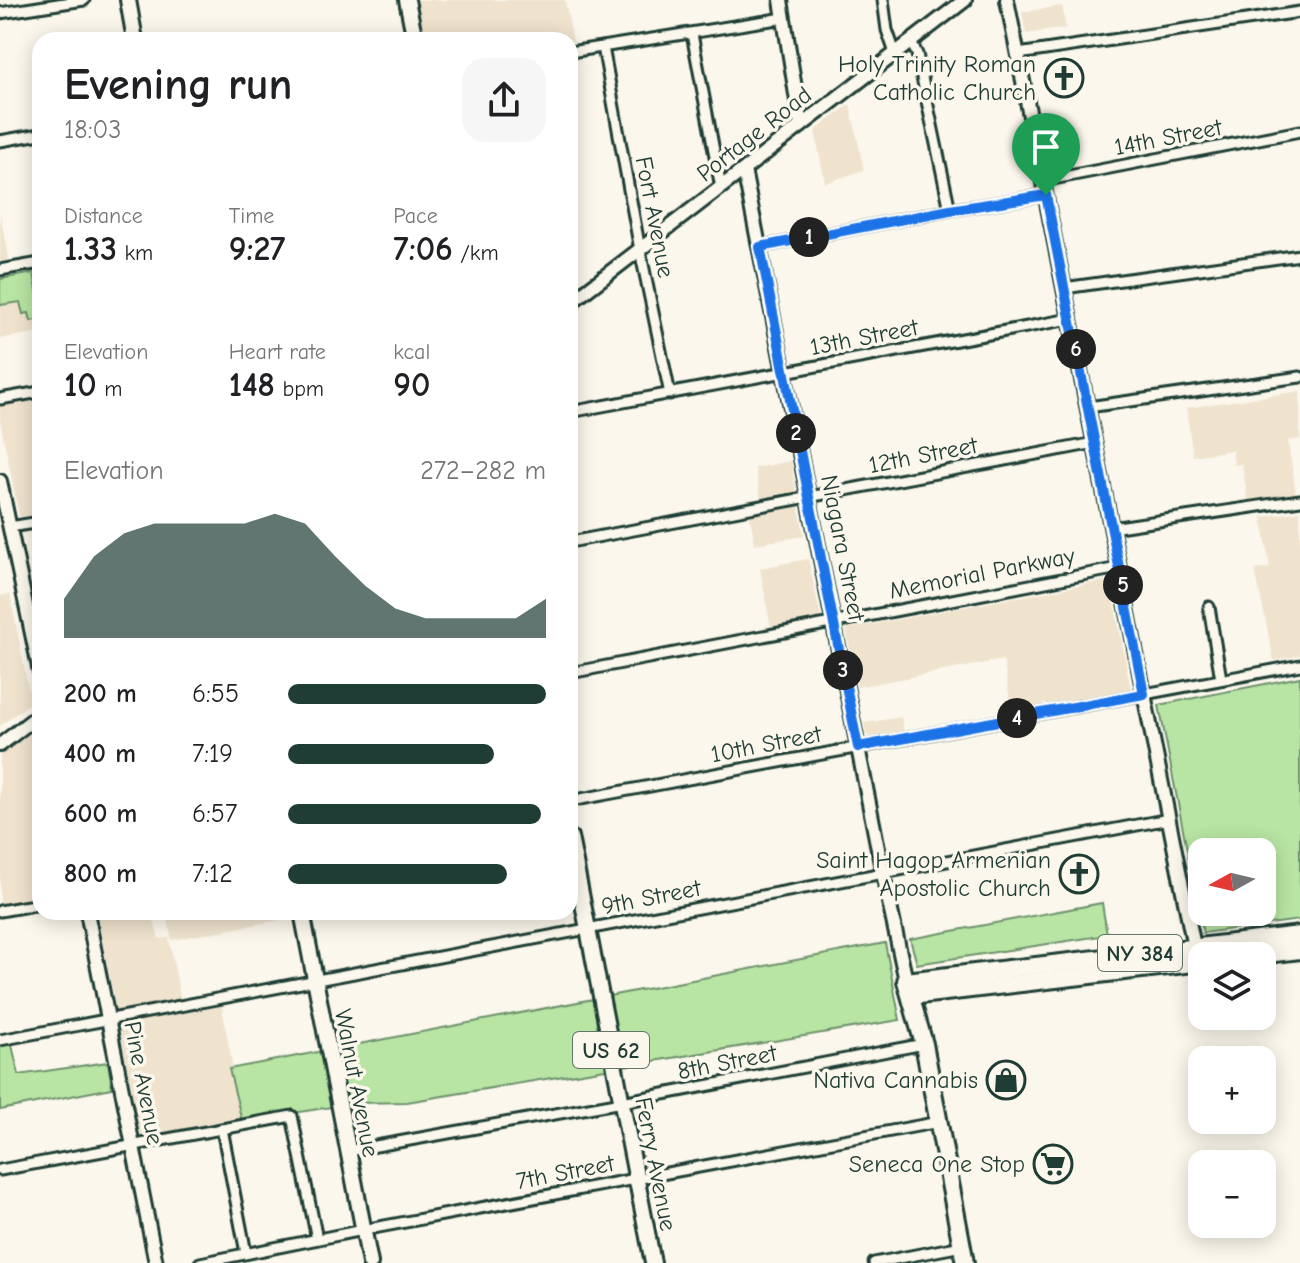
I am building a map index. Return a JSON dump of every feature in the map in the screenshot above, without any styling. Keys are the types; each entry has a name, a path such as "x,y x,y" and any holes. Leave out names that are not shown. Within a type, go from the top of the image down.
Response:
{"highway":[{"name":"NY 384","path":"1262,942 1300,935"},
{"path":"1276,953 1300,950"},
{"name":"NY 384","path":"908,988 1188,955"},
{"name":"Niagara Street","path":"908,988 924,1044 964,1254"}],"main road":[{"path":"128,0 134,32"},
{"path":"407,0 413,32"},
{"name":"Ferry Avenue","path":"578,878 653,1263"},
{"name":"Walnut Avenue","path":"304,920 370,1263"}],"street":[{"path":"0,13 84,0"},
{"path":"781,0 801,126"},
{"path":"883,0 887,30 895,53"},
{"name":"Portage Road","path":"578,298 965,0"},
{"path":"1007,0 1195,942"},
{"path":"1018,54 1300,12"},
{"path":"578,51 784,18"},
{"path":"692,34 721,188"},
{"path":"911,42 917,54 950,210"},
{"name":"Fort Avenue","path":"603,47 670,394"},
{"name":"14th Street","path":"760,247 950,210 1300,131"},
{"path":"0,141 32,135"},
{"name":"Niagara Street","path":"744,170 908,988"},
{"path":"1064,288 1300,255"},
{"path":"0,270 32,264"},
{"name":"13th Street","path":"578,411 1070,319"},
{"path":"1088,407 1300,377"},
{"path":"0,399 32,393"},
{"name":"12th Street","path":"578,541 1095,443"},
{"path":"0,481 32,637"},
{"path":"1111,528 1300,500"},
{"path":"6,522 32,522"},
{"name":"Memorial Parkway","path":"578,671 1119,568"},
{"path":"1209,607 1221,679"},
{"name":"10th Street","path":"578,800 1300,665"},
{"path":"0,745 32,720"},
{"name":"9th Street","path":"0,1040 1169,819"},
{"path":"0,911 32,905"},
{"name":"Pine Avenue","path":"89,920 156,1263"},
{"name":"8th Street","path":"348,1151 924,1044"},
{"path":"0,1170 292,1116 317,1239"},
{"name":"7th Street","path":"200,1263 939,1122"},
{"path":"222,1129 246,1253"},
{"path":"874,1263 964,1254"}],"shaded area":[{"path":"417,0 565,0 571,32 423,32"},
{"path":"1062,6 1066,28 1026,34 1022,12"},
{"path":"850,104 864,170 825,183 815,131"},
{"path":"0,213 12,277 0,279"},
{"path":"20,302 29,313 32,333 0,339 0,305"},
{"path":"32,389 32,515 19,515 0,420 0,395"},
{"path":"1300,391 1300,439 1288,441 1296,494 1248,501 1242,464 1234,465 1232,450 1193,456 1186,408"},
{"path":"791,461 804,536 755,544 747,503 761,500 755,468"},
{"path":"1300,511 1300,655 1274,661 1255,570 1270,568 1262,517"},
{"path":"808,559 824,631 773,640 760,568"},
{"path":"1108,580 1131,690 1012,712 1003,660 857,687 846,629"},
{"path":"10,594 31,702 0,726 0,596"},
{"path":"901,717 904,733 872,739 866,734 864,723"},
{"path":"32,731 32,912 0,918 0,755"},
{"path":"99,920 154,920 159,939 169,938 181,1002 220,995 242,1121 141,1139"},
{"path":"168,920 279,920 172,940"}],"green space":[{"path":"32,273 32,321 29,313 23,314 20,302 0,305 0,279"},
{"path":"1300,677 1300,920 1276,923 1276,838 1188,838 1188,855 1159,705"},
{"path":"1102,903 1107,935 917,964 910,939"},
{"path":"1202,926 1255,926 1203,933"},
{"path":"885,943 900,1020 407,1102 357,1103 242,1121 229,1069"},
{"path":"11,1041 19,1075 108,1062 112,1088 0,1110 0,1044"}],"place":[{"name":"Holy Trinity Roman Catholic Church","path":"1064,78"},
{"name":"Saint Hagop Armenian Apostolic Church","path":"1079,874"},
{"name":"Nativa Cannabis","path":"1006,1080"},
{"name":"Seneca One Stop","path":"1053,1164"}],"route":[{"path":"1046,195 1144,694 858,747 760,247 950,210 1046,195"}]}
